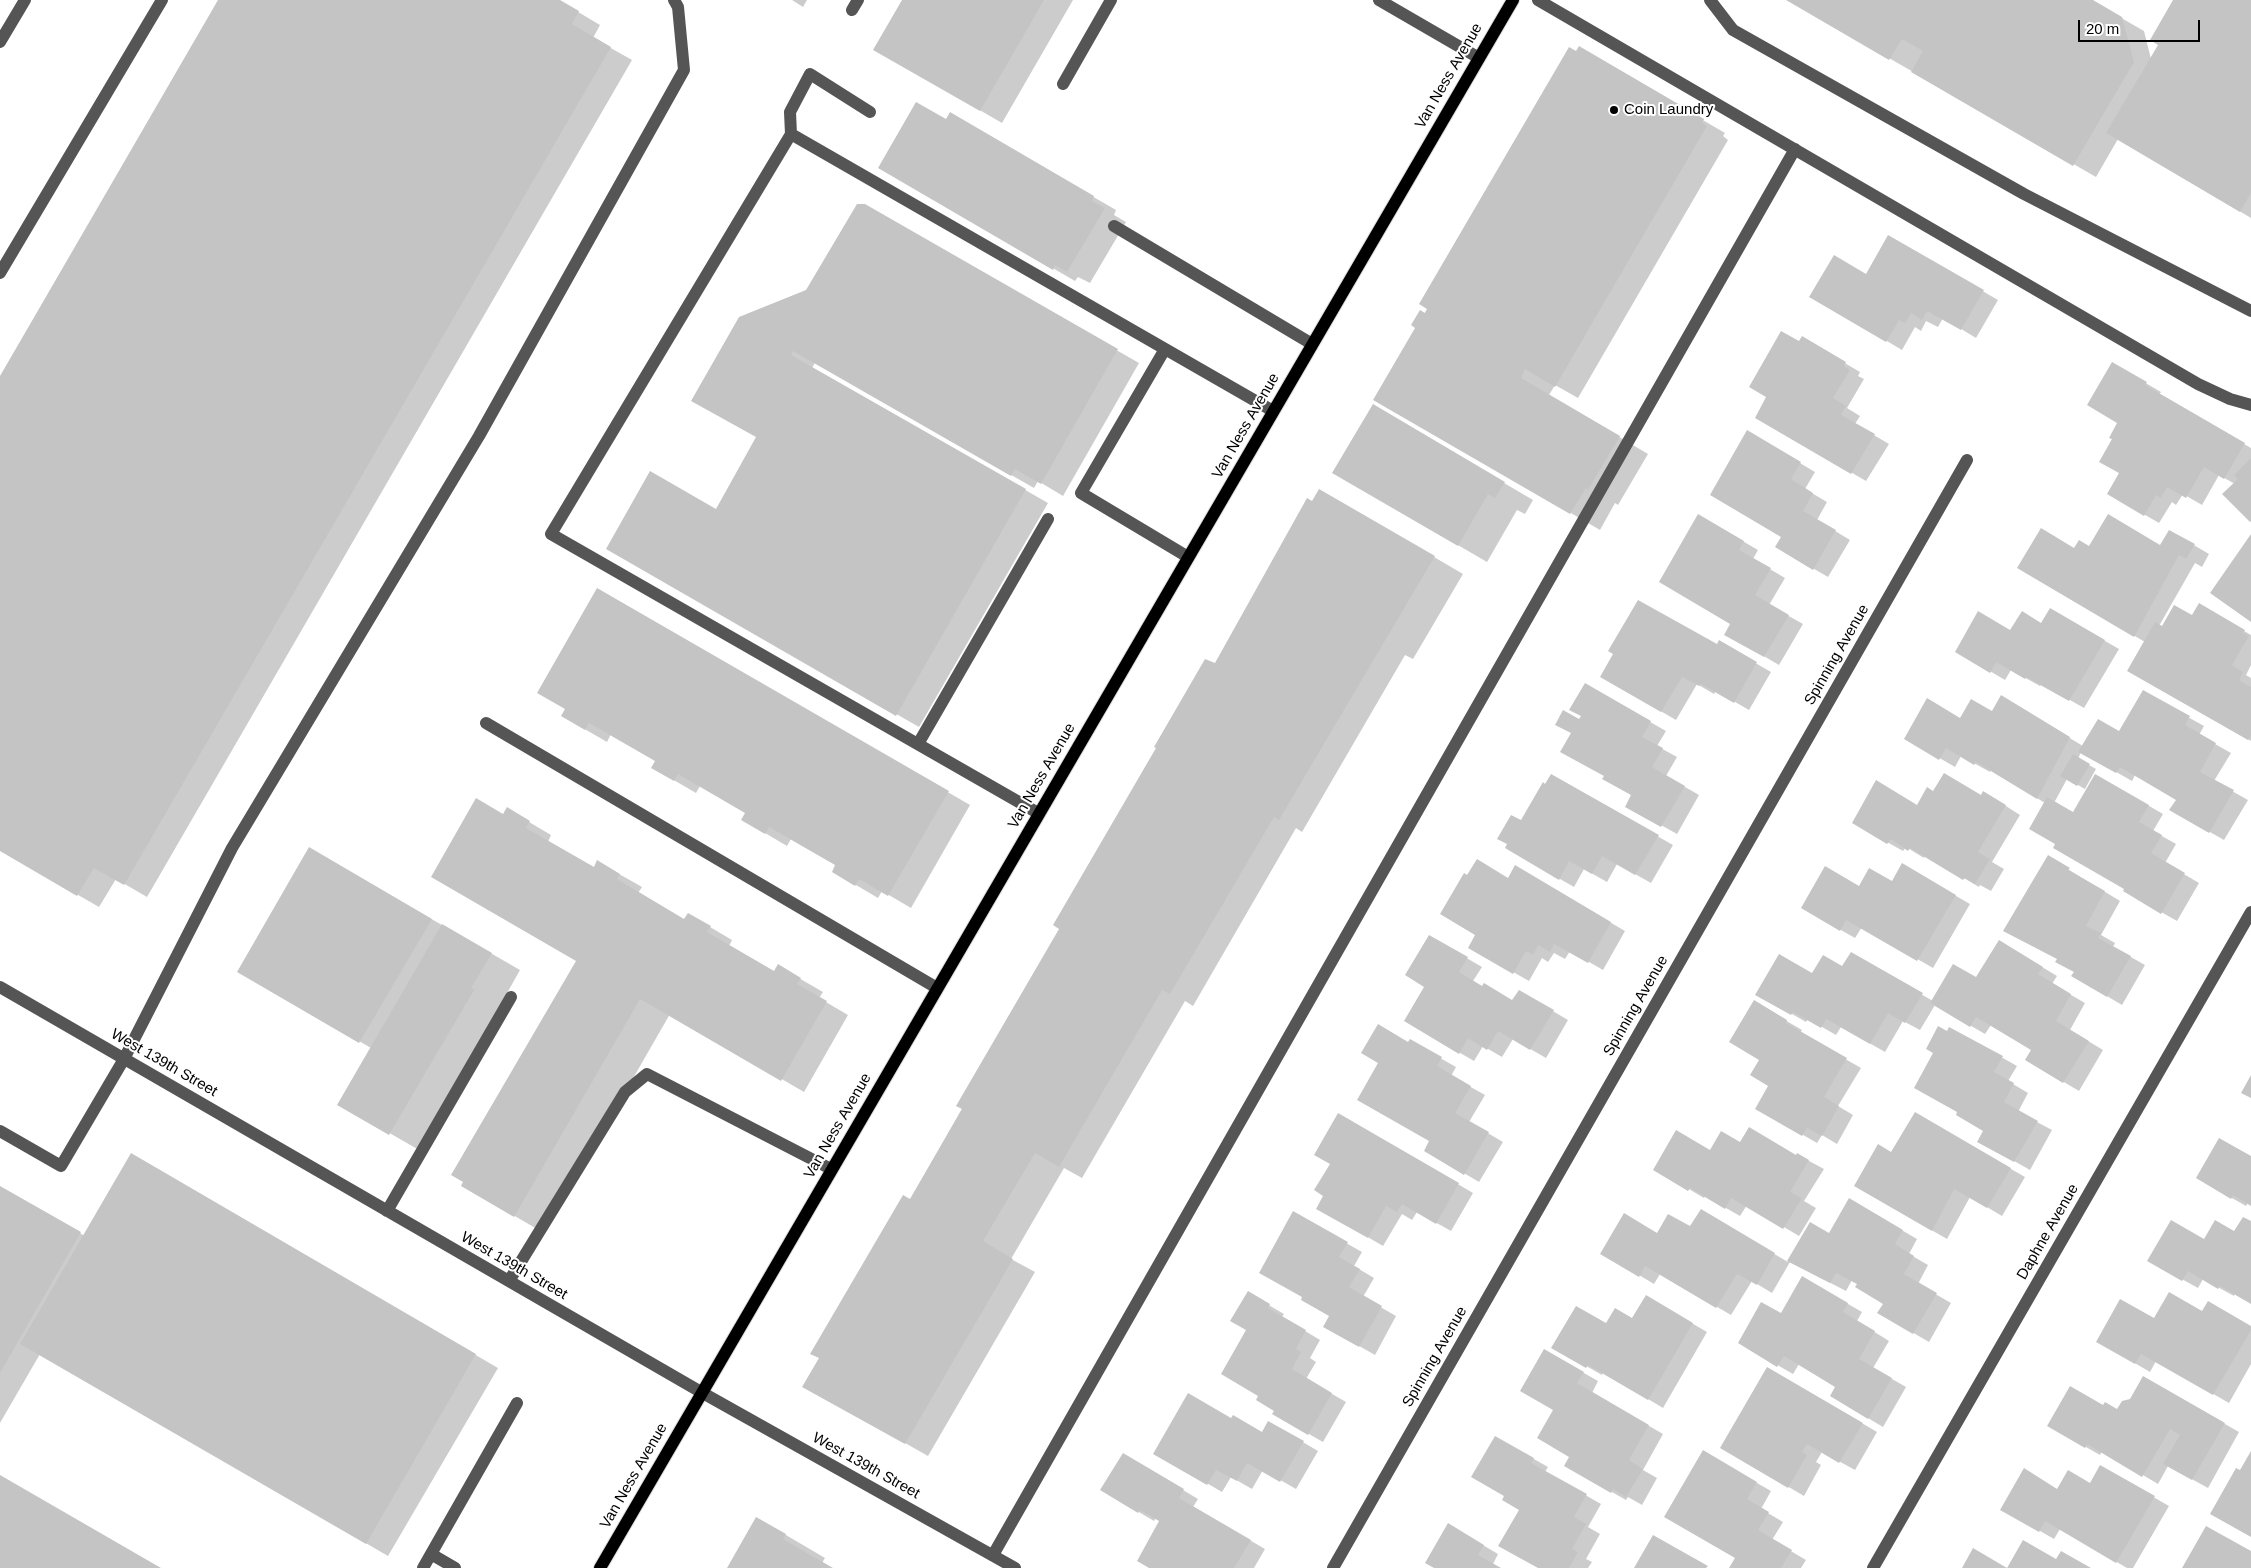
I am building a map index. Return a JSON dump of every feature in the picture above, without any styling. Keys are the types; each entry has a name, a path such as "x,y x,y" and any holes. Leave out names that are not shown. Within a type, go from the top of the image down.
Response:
{"main road":[{"name":"Van Ness Avenue","path":"600,1568 1513,0"}],"street":[{"path":"0,42 25,0"},
{"path":"0,272 162,0"},
{"path":"0,1131 61,1166 124,1059 232,848 479,436 684,70 678,7 674,0"},
{"path":"1063,84 1111,0"},
{"path":"1379,0 1478,58"},
{"path":"1538,0 2198,384 2230,399 2251,405"},
{"path":"1710,0 1733,30 2024,194 2251,311"},
{"path":"870,112 810,74 790,112 791,134 551,534 1038,814"},
{"path":"791,134 1273,411"},
{"path":"993,1555 1795,149"},
{"path":"1114,226 1312,344"},
{"path":"1165,349 1081,493 1188,557"},
{"name":"Spinning Avenue","path":"1333,1568 1967,460"},
{"path":"918,744 1048,519"},
{"path":"486,723 937,988"},
{"name":"Daphne Avenue","path":"1873,1568 2251,912"},
{"name":"West 139th Street","path":"0,987 701,1392 1015,1568"},
{"path":"387,1211 511,997"},
{"path":"508,1281 625,1092 647,1074 831,1169"},
{"path":"423,1568 517,1403"},
{"path":"431,1554 455,1568"}],"building":[{"path":"218,0 560,0 579,11 572,24 611,47 124,885 94,868 77,896 0,851 0,376"},
{"path":"902,0 1044,0 980,111 873,50"},
{"path":"1786,0 2093,0 2122,17 2134,62 2073,166 1911,72 1923,51 1902,39 1889,60"},
{"path":"2173,0 2251,0 2251,193 2240,212 2106,133 2158,45 2150,40"},
{"path":"1579,46 1704,119 1702,123 1707,126 1555,387 1525,369 1521,378 1620,436 1588,490 1586,488 1570,514 1373,400 1415,328 1411,325 1420,310 1425,313 1427,309 1419,304 1569,47 1576,51"},
{"path":"916,102 946,119 950,112 1094,196 1092,201 1105,208 1067,272 1055,265 1053,270 878,168"},
{"path":"857,204 865,204 1118,349 1041,484 1015,469 1011,476 793,351 791,355 1026,489 896,716 606,549 650,471 716,509 756,437 691,401 739,317 806,290"},
{"path":"1888,235 1984,290 1961,330 1927,311 1922,320 1911,313 1905,323 1899,320 1886,342 1809,297 1834,255 1866,274"},
{"path":"1781,331 1799,341 1802,336 1846,362 1844,366 1850,370 1833,398 1846,406 1841,415 1875,434 1851,474 1755,418 1766,397 1749,387"},
{"path":"2112,362 2147,382 2145,385 2245,443 2224,479 2204,467 2186,498 2167,487 2161,498 2156,495 2144,516 2107,494 2119,473 2099,462 2112,439 2109,438 2117,423 2087,405"},
{"path":"1373,404 1505,482 1495,498 1488,494 1458,546 1332,473"},
{"path":"1747,430 1801,462 1791,479 1813,493 1803,511 1836,530 1813,570 1775,547 1781,537 1710,495"},
{"path":"2251,458 2250,522 2222,494 2238,479 2234,475"},
{"path":"1319,489 1435,556 1279,820 1274,817 1170,994 1162,990 1059,1167 1035,1153 983,1241 1013,1259 905,1444 802,1387 819,1358 810,1354 903,1195 910,1199 962,1109 956,1106 1059,929 1053,925 1156,748 1154,747 1205,659 1215,663 1307,498 1312,501"},
{"path":"1698,514 1744,541 1739,550 1771,568 1755,595 1789,615 1764,657 1724,635 1730,624 1659,582"},
{"path":"2108,514 2160,545 2169,530 2195,544 2186,559 2179,555 2134,637 2017,568 2041,528 2074,548 2079,540 2089,546"},
{"path":"2251,534 2251,622 2210,593"},
{"path":"597,588 949,791 888,896 859,879 855,886 832,872 835,865 769,827 765,834 741,820 745,813 678,774 674,781 651,768 655,761 589,723 585,730 561,716 565,709 537,693"},
{"path":"1638,600 1717,644 1719,640 1757,662 1734,703 1701,684 1699,686 1682,677 1661,712 1600,677 1613,654 1608,651"},
{"path":"2199,603 2245,630 2243,633 2249,636 2232,665 2243,672 2239,680 2251,687 2251,736 2248,740 2127,671 2155,622 2162,626 2174,605 2192,615"},
{"path":"2050,608 2105,640 2069,701 1996,662 1990,673 1955,652 1978,611 2010,630 2022,611 2041,623"},
{"path":"1585,683 1651,721 1642,737 1663,748 1652,767 1685,786 1661,827 1625,807 1631,795 1602,779 1604,776 1560,752 1571,733 1555,725 1563,710 1579,719 1581,716 1569,710"},
{"path":"2143,690 2190,716 2185,725 2216,743 2200,772 2234,790 2209,833 2169,810 2176,800 2120,767 2116,773 2078,752 2098,719 2119,731"},
{"path":"2001,695 2070,737 2037,799 1976,762 1974,765 1946,748 1939,760 1904,739 1927,698 1960,718 1971,699 1992,711"},
{"path":"2073,754 2090,764 2077,786 2060,776"},
{"path":"1944,773 1981,795 1983,791 2006,805 1978,852 1990,859 1975,884 1965,878 1963,880 1910,848 1908,851 1891,839 1887,844 1852,823 1876,780 1917,805 1927,787 1933,791"},
{"path":"1551,774 1659,835 1635,875 1602,856 1592,874 1569,861 1559,880 1505,848 1507,844 1497,839 1511,815 1521,820 1543,782 1545,784"},
{"path":"2095,774 2149,805 2139,822 2162,835 2151,853 2185,873 2161,914 2123,891 2124,889 2053,848 2055,844 2029,829 2047,797 2073,812"},
{"path":"476,798 503,814 507,807 530,821 526,828 594,867 597,860 620,874 617,879 684,919 688,913 711,926 707,932 774,971 778,964 801,978 797,984 827,1001 781,1081 640,999 514,1217 461,1186 463,1182 451,1175 576,961 431,877"},
{"path":"309,847 432,919 359,1043 237,972"},
{"path":"2048,855 2070,868 2068,870 2105,891 2086,926 2101,933 2098,938 2131,956 2107,997 2071,976 2074,972 2055,962 2057,959 2003,931"},
{"path":"1477,859 1508,878 1515,865 1611,922 1588,963 1554,944 1550,952 1538,945 1533,955 1526,951 1513,974 1468,948 1475,935 1440,914 1464,873 1467,875"},
{"path":"1902,863 1956,895 1917,961 1846,920 1840,931 1801,908 1825,866 1859,886 1869,868 1892,881"},
{"path":"442,924 492,953 471,988 474,990 389,1135 337,1105"},
{"path":"1429,935 1468,957 1459,972 1482,986 1484,983 1512,1000 1519,990 1554,1010 1530,1050 1498,1031 1487,1050 1468,1038 1459,1054 1404,1021 1424,987 1405,975"},
{"path":"1999,940 2043,967 2038,974 2071,994 2056,1021 2089,1041 2063,1083 2025,1060 2031,1050 1976,1017 1970,1027 1930,1003 1953,964 1976,977"},
{"path":"1851,952 1923,993 1905,1023 1888,1013 1870,1044 1826,1019 1821,1028 1793,1012 1791,1015 1755,995 1779,954 1812,973 1823,955 1842,966"},
{"path":"1754,1000 1787,1020 1786,1023 1847,1058 1824,1097 1839,1106 1822,1136 1807,1128 1802,1136 1755,1109 1768,1086 1750,1075 1759,1060 1729,1042"},
{"path":"1378,1024 1408,1042 1410,1039 1442,1057 1437,1066 1471,1086 1455,1113 1489,1132 1464,1175 1424,1151 1429,1141 1357,1100 1378,1063 1361,1053"},
{"path":"1938,1026 1947,1031 1949,1027 2003,1056 1994,1072 2014,1083 2004,1102 2038,1121 2014,1162 1977,1142 1983,1131 1956,1115 1957,1112 1914,1088 1933,1053 1926,1049"},
{"path":"2251,1075 2251,1098 2241,1093"},
{"path":"1915,1112 2011,1168 1987,1208 1954,1189 1932,1231 1854,1186 1878,1144 1891,1152"},
{"path":"1338,1113 1459,1183 1436,1224 1402,1204 1397,1212 1386,1206 1368,1238 1316,1209 1323,1196 1314,1190 1330,1164 1314,1155"},
{"path":"1749,1127 1796,1155 1797,1153 1809,1160 1790,1192 1802,1198 1783,1229 1731,1198 1725,1209 1690,1188 1688,1191 1653,1170 1676,1130 1710,1150 1721,1131 1740,1142"},
{"path":"2219,1138 2251,1156 2251,1206 2233,1195 2231,1199 2196,1178"},
{"path":"131,1153 476,1354 366,1544 20,1344"},
{"path":"0,1186 81,1232 0,1373"},
{"path":"1849,1198 1903,1230 1895,1244 1914,1256 1904,1274 1937,1293 1913,1334 1877,1313 1883,1304 1855,1287 1857,1284 1836,1273 1830,1283 1787,1261 1810,1222 1829,1233"},
{"path":"1701,1209 1775,1253 1757,1285 1737,1274 1716,1308 1645,1266 1639,1277 1600,1254 1624,1213 1657,1233 1668,1214 1690,1226"},
{"path":"1293,1211 1348,1242 1339,1257 1360,1269 1349,1287 1382,1306 1359,1347 1323,1327 1329,1316 1301,1300 1302,1297 1259,1273"},
{"path":"2243,1217 2251,1221 2251,1304 2220,1286 2218,1289 2188,1271 2182,1281 2147,1261 2171,1220 2204,1239 2215,1220 2234,1231"},
{"path":"1802,1276 1848,1303 1843,1312 1875,1331 1859,1359 1892,1378 1868,1419 1830,1396 1835,1387 1784,1356 1777,1367 1738,1343 1761,1302 1781,1313"},
{"path":"1248,1291 1270,1304 1268,1308 1306,1330 1296,1349 1301,1352 1292,1369 1332,1393 1308,1435 1272,1414 1274,1411 1256,1400 1258,1396 1221,1374 1246,1330 1230,1321"},
{"path":"2169,1292 2202,1311 2208,1301 2251,1326 2251,1330 2213,1395 2141,1354 2135,1364 2096,1342 2120,1299 2154,1318"},
{"path":"1646,1295 1693,1323 1648,1400 1588,1365 1586,1368 1551,1348 1576,1306 1606,1323 1615,1308 1632,1318"},
{"path":"1544,1349 1584,1372 1577,1383 1649,1425 1629,1460 1643,1469 1626,1497 1613,1489 1611,1493 1564,1466 1569,1457 1537,1438 1553,1410 1520,1391"},
{"path":"1767,1367 1863,1423 1839,1463 1807,1444 1802,1452 1807,1455 1788,1488 1720,1448"},
{"path":"2143,1376 2225,1423 2192,1480 2163,1464 2180,1435 2170,1429 2142,1477 2087,1444 2085,1448 2047,1426 2070,1386 2103,1405 2105,1402 2117,1409 2122,1401 2130,1399"},
{"path":"1188,1393 1231,1418 1233,1415 1262,1432 1268,1421 1304,1441 1280,1482 1247,1463 1237,1481 1216,1470 1207,1485 1153,1454"},
{"path":"1495,1436 1534,1458 1531,1463 1587,1494 1574,1517 1586,1524 1572,1549 1578,1552 1569,1568 1538,1568 1498,1546 1519,1510 1502,1500 1504,1496 1471,1477"},
{"path":"1703,1450 1757,1482 1747,1499 1769,1512 1758,1530 1792,1550 1781,1568 1729,1568 1735,1558 1664,1517"},
{"path":"2251,1451 2251,1537 2210,1514 2236,1468 2240,1470"},
{"path":"1123,1453 1184,1489 1179,1498 1251,1540 1234,1568 1149,1568 1137,1561 1159,1521 1140,1510 1138,1513 1100,1490"},
{"path":"2100,1465 2155,1496 2116,1563 2045,1521 2039,1532 2000,1510 2024,1468 2057,1489 2068,1470 2090,1483"},
{"path":"0,1475 161,1568 0,1568"},
{"path":"756,1517 786,1534 783,1539 833,1568 727,1568"},
{"path":"1448,1523 1484,1545 1478,1555 1501,1568 1434,1568 1425,1563"},
{"path":"2206,1526 2251,1551 2251,1568 2182,1568"},
{"path":"1653,1535 1708,1566 1706,1568 1634,1568"},
{"path":"2023,1540 2056,1559 2061,1551 2091,1568 2007,1568"},
{"path":"1973,1548 2007,1568 1962,1568"}],"place":[{"name":"Coin Laundry","path":"1614,110"}]}
